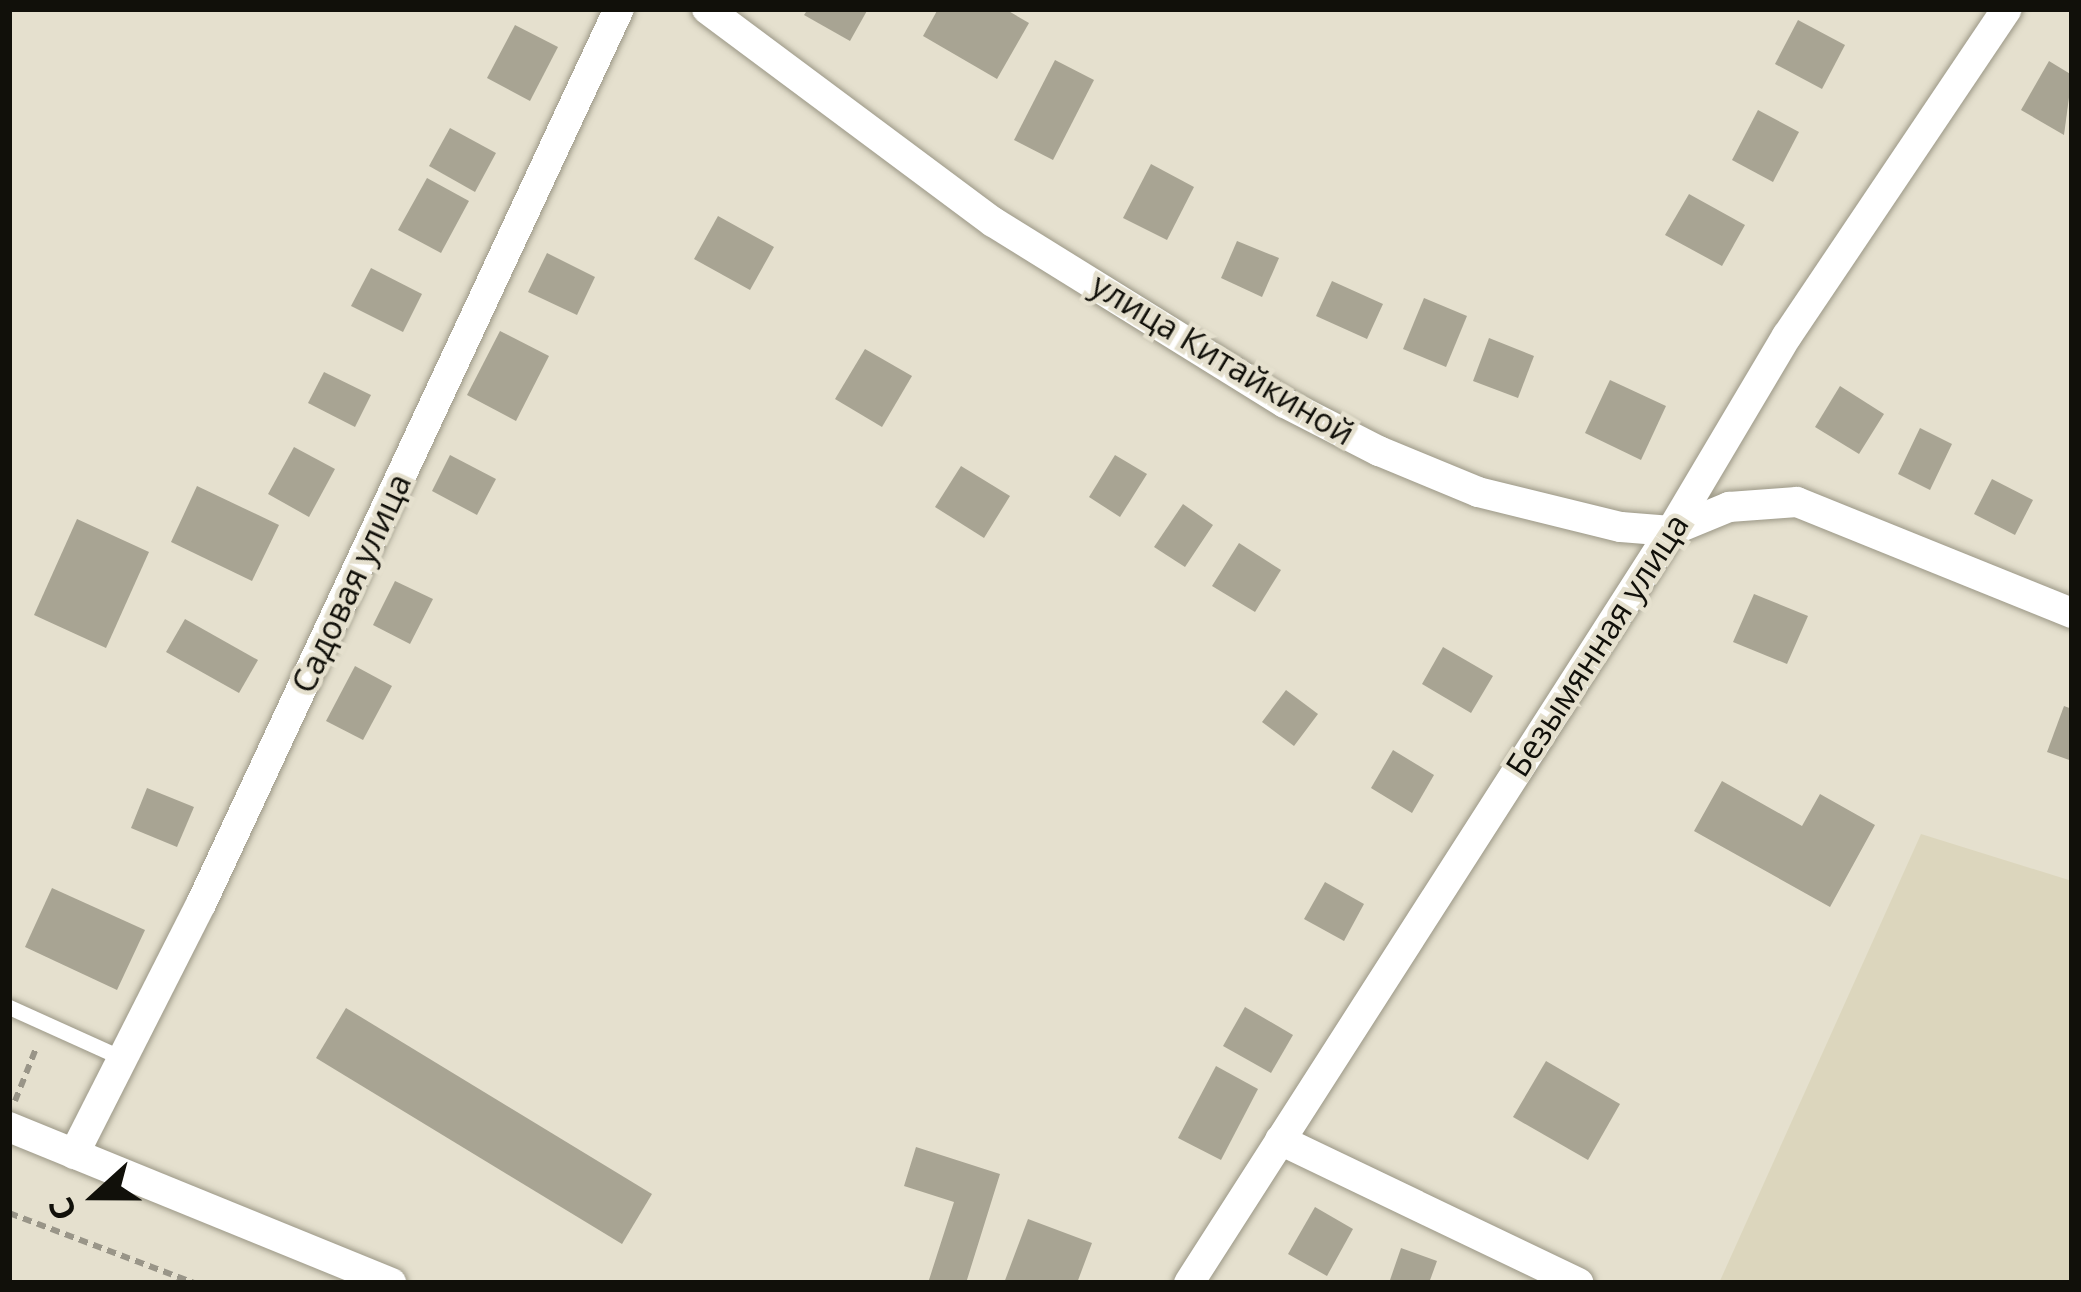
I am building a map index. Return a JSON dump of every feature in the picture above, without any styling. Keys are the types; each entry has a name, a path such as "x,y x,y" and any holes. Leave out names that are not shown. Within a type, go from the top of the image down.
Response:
{"street":[{"name":"Садовая улица","path":"74,1154 619,9"},
{"name":"улица Китайкиной","path":"706,9 993,222 1285,403 1478,491 1621,527 1671,531 1729,507 1797,502 2072,613"},
{"name":"Безымянная улица","path":"1189,1283 1671,531 1786,336 2008,9"},
{"path":"9,1127 391,1283"},
{"path":"1280,1140 1580,1283"}],"lane":[{"path":"9,1007 122,1058"}],"path":[{"path":"9,1115 45,1024"},
{"path":"9,1213 194,1283"}],"shaded area":[{"path":"1921,834 2072,881 2072,1283 1719,1283"}],"building":[{"path":"808,9 868,9 850,41 804,15"},
{"path":"938,9 1005,9 1029,23 997,79 923,36"},
{"path":"1798,20 1845,45 1822,89 1775,64"},
{"path":"515,25 558,47 530,101 487,78"},
{"path":"1055,60 1094,80 1053,160 1014,140"},
{"path":"2049,61 2072,75 2064,135 2021,110"},
{"path":"1758,110 1799,132 1773,182 1732,160"},
{"path":"450,128 496,153 475,192 429,166"},
{"path":"1151,164 1194,187 1167,240 1123,218"},
{"path":"427,178 469,201 441,253 398,230"},
{"path":"1689,194 1745,225 1722,266 1665,235"},
{"path":"718,216 774,247 750,290 694,259"},
{"path":"1237,241 1279,258 1262,297 1221,278"},
{"path":"547,253 595,277 577,315 528,292"},
{"path":"371,268 422,294 403,332 351,306"},
{"path":"1332,281 1383,304 1367,339 1316,316"},
{"path":"1424,298 1467,316 1446,367 1403,349"},
{"path":"500,331 549,356 516,421 467,395"},
{"path":"1489,338 1534,356 1518,398 1473,381"},
{"path":"865,349 912,376 882,427 835,399"},
{"path":"324,372 371,395 355,427 308,403"},
{"path":"1610,380 1666,406 1641,460 1585,433"},
{"path":"1840,386 1884,414 1859,454 1815,427"},
{"path":"1920,428 1952,444 1930,490 1898,474"},
{"path":"294,447 335,469 309,517 268,494"},
{"path":"450,455 496,479 477,515 432,491"},
{"path":"1115,455 1147,474 1120,517 1089,497"},
{"path":"961,466 1010,496 984,538 935,507"},
{"path":"1992,479 2033,500 2015,535 1974,514"},
{"path":"197,486 279,525 252,581 171,542"},
{"path":"1183,504 1213,525 1185,567 1154,547"},
{"path":"77,519 149,552 106,648 34,615"},
{"path":"1239,543 1281,570 1255,612 1212,586"},
{"path":"395,581 433,599 410,644 373,625"},
{"path":"1754,594 1808,616 1787,664 1733,642"},
{"path":"185,619 258,660 239,693 166,652"},
{"path":"1443,647 1493,676 1471,713 1422,684"},
{"path":"355,666 392,686 363,740 326,721"},
{"path":"1286,690 1318,714 1294,746 1262,722"},
{"path":"2064,706 2072,709 2072,761 2047,752"},
{"path":"1393,750 1434,775 1412,813 1371,788"},
{"path":"1722,781 1802,826 1820,794 1875,825 1830,907 1694,831"},
{"path":"147,788 194,807 177,847 131,828"},
{"path":"1325,882 1364,904 1344,941 1304,919"},
{"path":"52,888 145,930 117,990 25,947"},
{"path":"1245,1007 1293,1035 1271,1073 1223,1046"},
{"path":"346,1008 652,1194 622,1244 316,1058"},
{"path":"1546,1061 1620,1104 1588,1160 1513,1117"},
{"path":"1216,1066 1258,1089 1221,1160 1178,1138"},
{"path":"916,1147 1000,1174 966,1283 928,1283 954,1202 904,1186"},
{"path":"1315,1207 1353,1229 1327,1276 1288,1254"},
{"path":"1028,1219 1092,1243 1077,1283 1004,1283"},
{"path":"1401,1248 1437,1261 1429,1283 1389,1283"}]}
